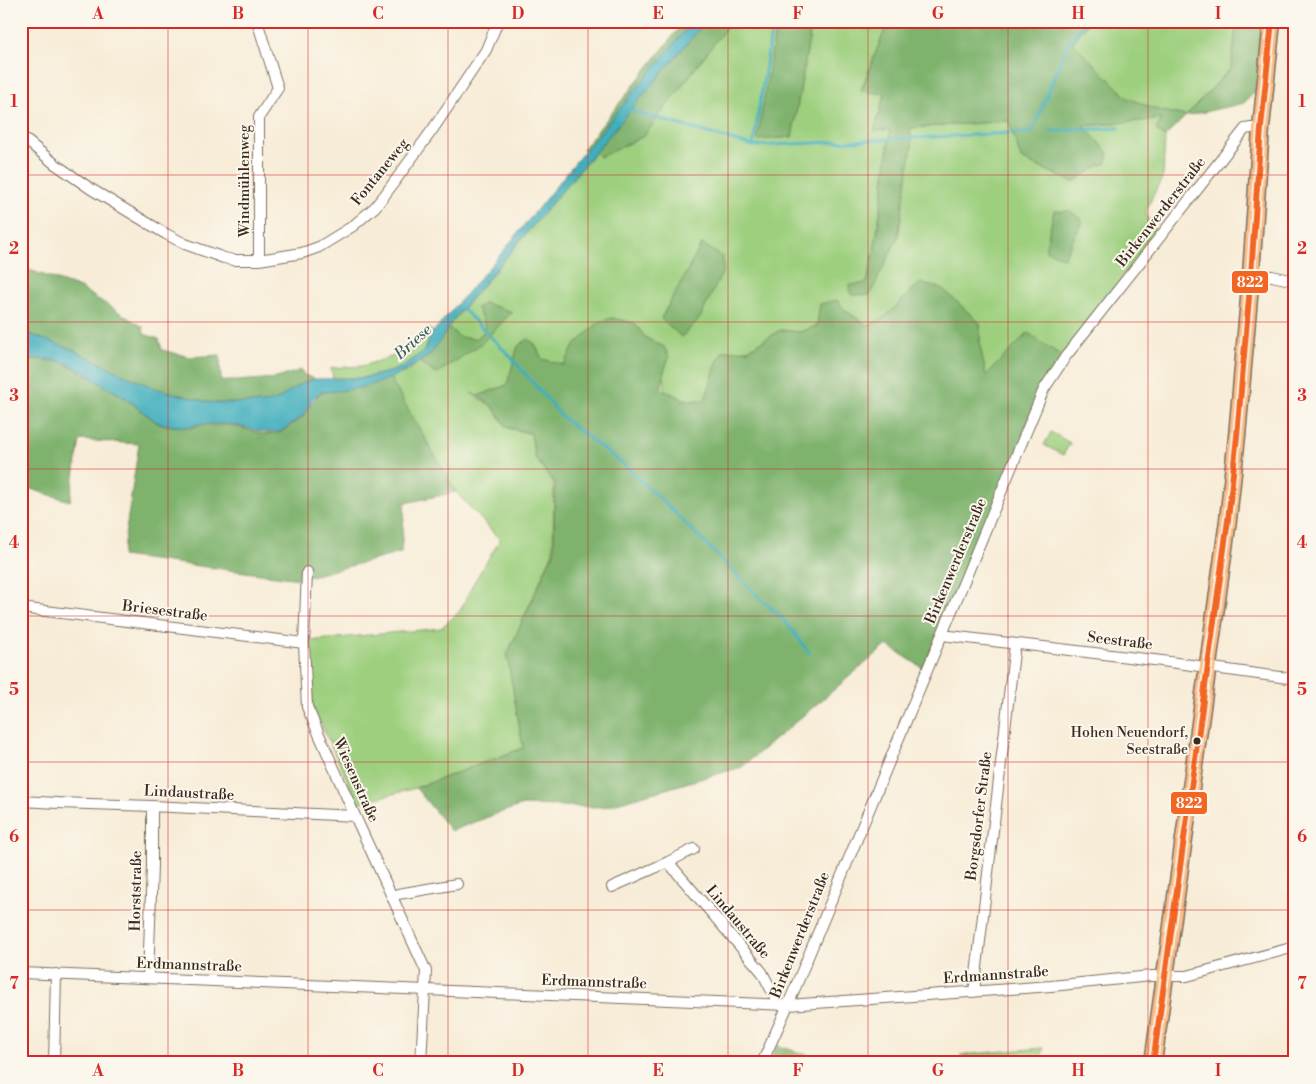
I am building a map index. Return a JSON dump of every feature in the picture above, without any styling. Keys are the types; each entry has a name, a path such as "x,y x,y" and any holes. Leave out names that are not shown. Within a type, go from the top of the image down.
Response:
{"main road":[{"path":"1152,1063 1237,436 1251,275 1260,128 1272,21"}],"street":[{"name":"Windmühlenweg","path":"257,21 278,88 259,117 258,260"},
{"name":"Fontaneweg","path":"21,136 55,164 91,189 179,241 233,260 258,260 302,253 319,247 353,226 374,207 433,129 486,50 498,21"},
{"name":"Birkenwerderstraße","path":"762,1063 784,1005 942,635 1044,389 1066,356 1245,130 1260,128"},
{"path":"1251,275 1272,276 1295,281"},
{"name":"Wiesenstraße","path":"307,572 304,643 308,707 426,972 421,1063"},
{"name":"Briesestraße","path":"21,608 304,643"},
{"name":"Seestraße","path":"942,635 1295,679"},
{"name":"Borgsdorfer Straße","path":"974,992 1015,644"},
{"name":"Lindaustraße","path":"21,801 355,816"},
{"name":"Horststraße","path":"148,978 152,806"},
{"path":"612,887 694,849"},
{"name":"Lindaustraße","path":"668,862 762,972 784,1005"},
{"path":"392,897 398,894 457,884"},
{"name":"Erdmannstraße","path":"21,973 784,1005 1051,986 1151,976 1187,976 1295,947"},
{"path":"54,1063 56,974"}],"green space":[{"path":"685,21 693,21 586,150 583,149"},
{"path":"706,21 731,21 644,136 600,157 595,152"},
{"path":"731,21 777,21 758,140 792,137 812,21 889,21 861,90 885,94 874,130 890,130 874,254 867,283 870,295 912,147 910,128 1009,121 1021,159 1073,182 1100,164 1083,126 1162,119 1156,130 1165,137 1163,176 1147,208 1146,216 1159,234 1062,356 1026,334 987,381 980,346 980,323 920,283 885,317 868,326 845,310 820,304 817,326 800,332 780,330 748,350 723,351 717,362 706,400 684,399 665,390 664,371 669,357 664,347 646,338 634,323 612,318 574,346 564,365 542,359 534,343 518,346 507,385 478,396 471,393 493,407 507,428 531,434 535,458 554,483 553,552 507,655 523,748 416,788 358,803 313,707 308,641 441,628 460,611 474,582 500,540 456,492 390,378 408,371 419,362 436,374 512,312 484,303 477,308 485,326 483,333 476,339 458,337 448,327 595,152 600,157 644,136","holes":["702,244 682,337 661,318"]},
{"path":"777,21 812,21 792,137 757,140"},
{"path":"889,21 1089,21 1073,43 1128,98 1154,109 1186,116 1165,137 1156,130 1162,119 1084,126 1109,154 1106,164 1100,165 1073,182 1021,159 1009,121 910,128 912,147 898,237 870,295 851,295 849,285 867,283 881,207 890,130 874,131 885,94 861,91"},
{"path":"1089,21 1237,21 1231,68 1186,116 1154,109 1128,98 1073,43"},
{"path":"1237,21 1263,21 1255,92 1244,103 1186,116 1231,68"},
{"path":"1054,211 1070,211 1083,220 1064,258 1045,250"},
{"path":"702,244 723,257 723,271 700,318 682,337 661,319"},
{"path":"21,267 80,288 143,327 144,334 159,339 162,350 190,357 220,355 221,381 277,378 301,370 304,375 315,379 302,383 277,400 266,403 215,403 158,389 71,349 21,333"},
{"path":"920,283 943,289 980,323 980,346 986,375 1028,333 1062,356 926,670 887,645 742,767 603,807 523,805 451,831 416,788 523,748 507,655 554,552 555,483 535,457 531,433 507,427 493,406 478,396 507,385 518,346 528,339 534,343 542,359 564,365 574,346 599,322 612,318 634,323 646,338 664,347 669,357 664,371 662,389 689,401 705,400 717,362 723,351 748,350 781,330 800,332 817,326 820,304 837,300 845,310 868,326 885,317"},
{"path":"484,303 512,312 481,344 436,374 419,362 430,355 448,327 459,337 476,339 483,333 485,326 477,308"},
{"path":"428,328 433,332 424,351 402,367 362,378 333,378 331,368 362,366 394,356"},
{"path":"35,359 59,362 70,366 123,397 159,424 192,428 198,425 230,425 264,434 280,433 303,417 320,392 364,387 390,378 456,492 405,503 401,553 299,579 122,556 139,444 80,440 70,501 21,486 21,360"},
{"path":"1051,432 1070,443 1063,455 1044,445"},
{"path":"777,1045 779,1046 833,1063 770,1063"},
{"path":"1043,1048 1040,1063 987,1063 960,1055"}],"water":[{"path":"693,21 706,21 457,315 430,354 408,369 384,380 359,388 320,392 313,399 303,416 280,432 264,432 229,424 198,424 192,427 159,423 123,396 70,365 60,361 45,359 21,359 21,333 29,334 71,349 158,389 215,403 266,403 277,400 302,383 315,379 362,378 402,367 424,351 433,332 505,249"}],"waterway":[{"path":"753,146 773,21"},
{"path":"628,110 753,146 1032,132 1065,50 1070,40 1087,21"},
{"path":"1050,131 1119,128"},
{"path":"461,307 510,356 564,419 624,465 670,508 770,606 809,653"}],"transit line":[{"name":"822","path":"1153,1063 1228,520 1237,436 1261,128 1272,21"}],"place":[{"name":"Hohen Neuendorf, Seestraße","path":"1197,741"}],"water label":[{"name":"Briese","path":"413,342"}]}
